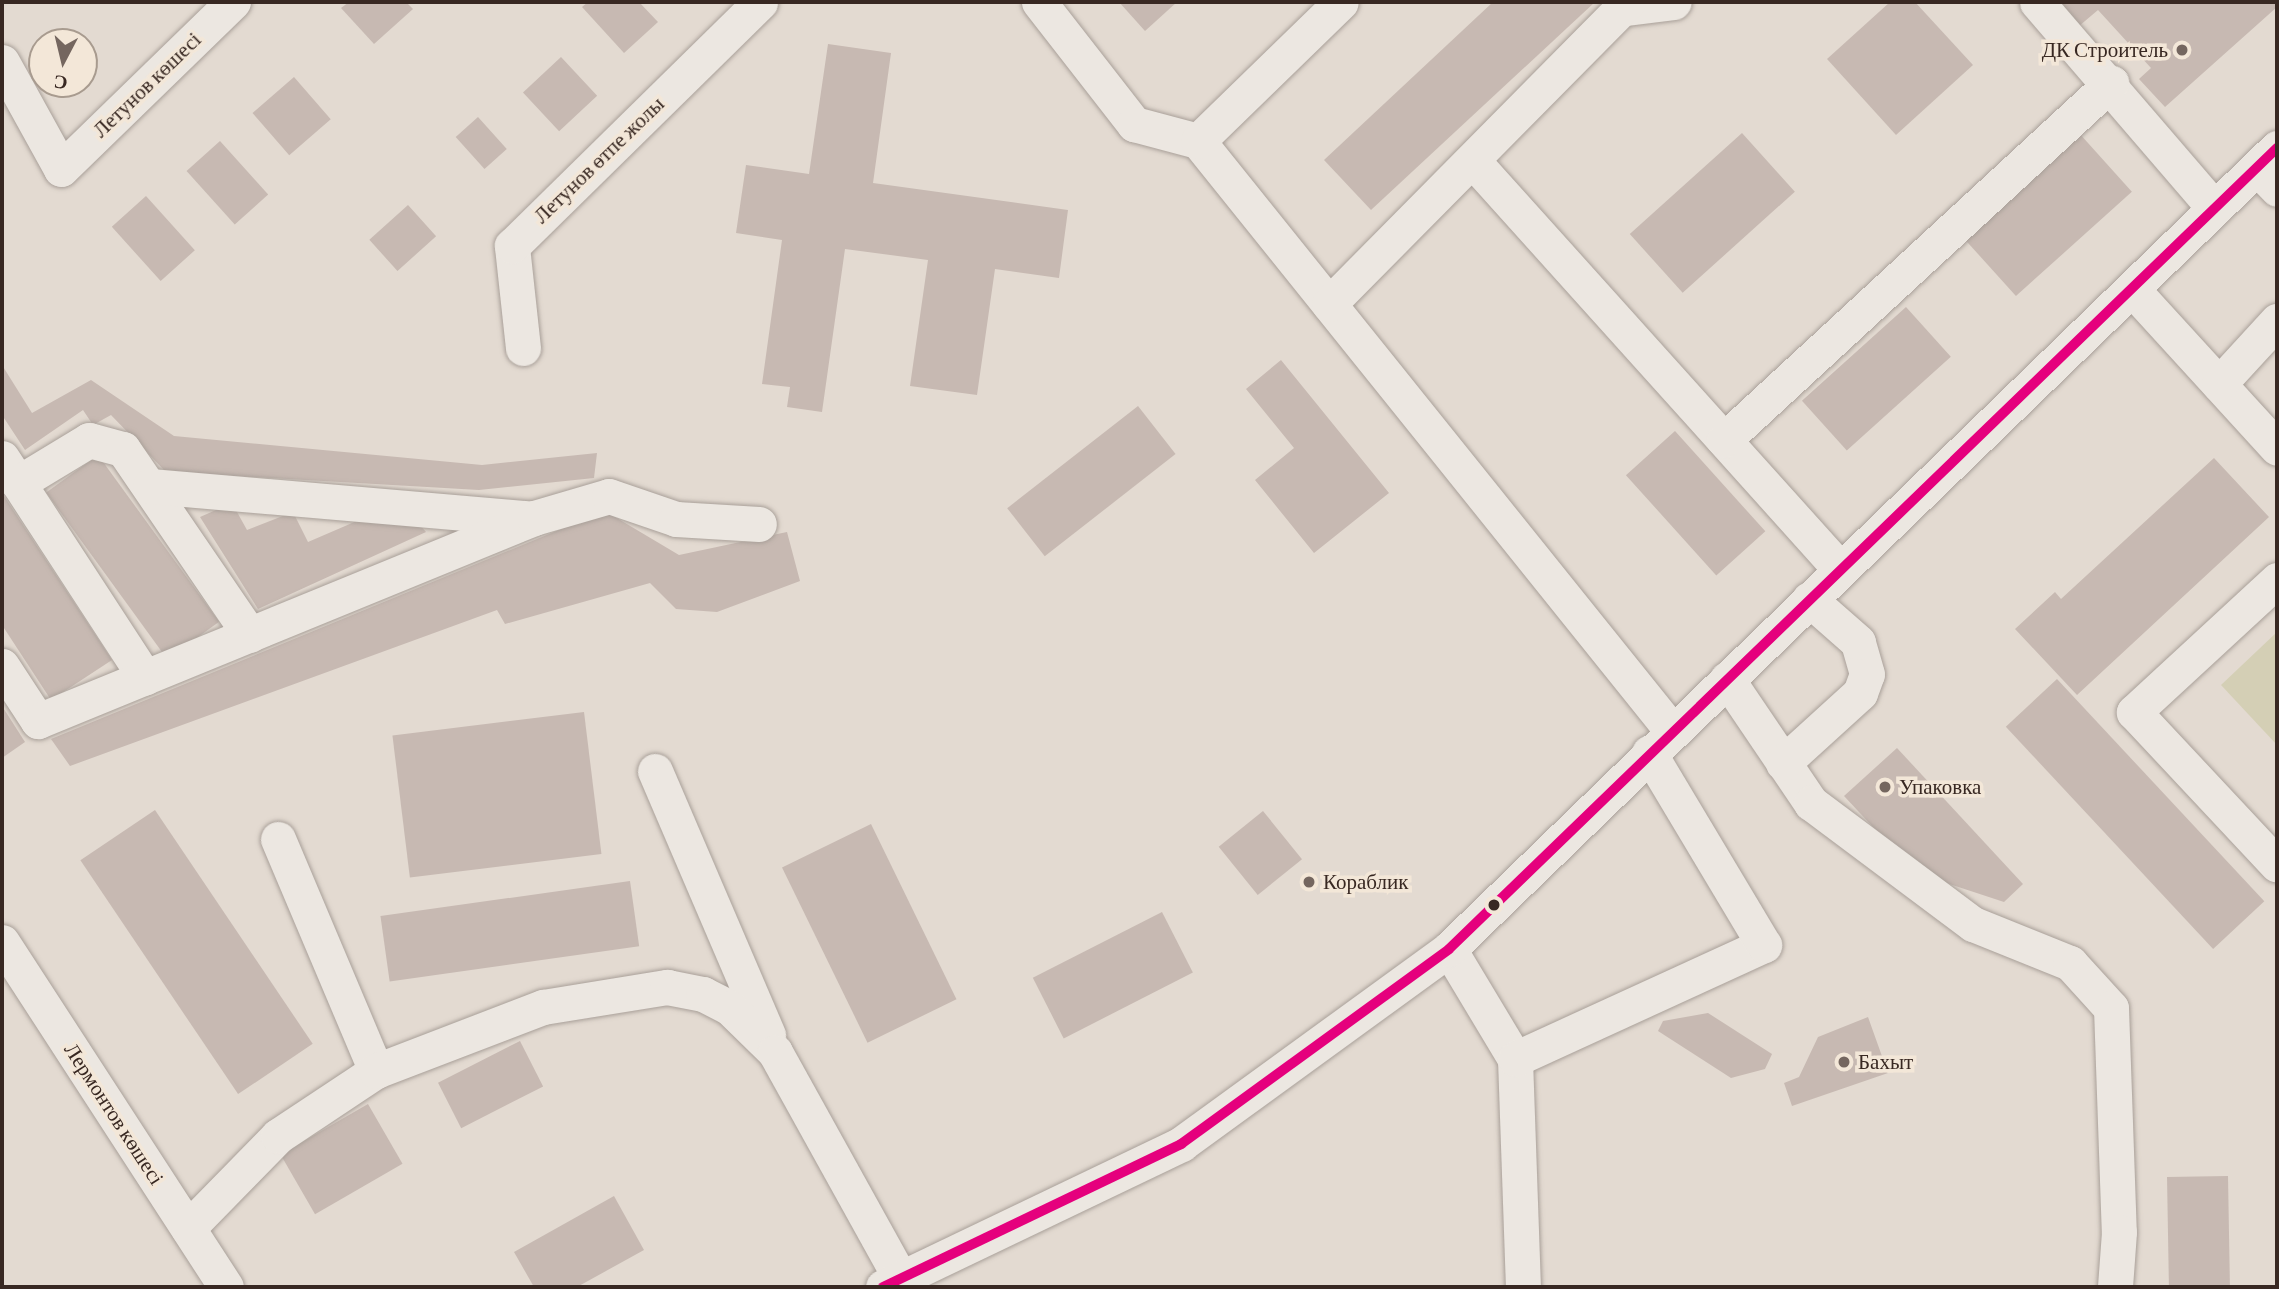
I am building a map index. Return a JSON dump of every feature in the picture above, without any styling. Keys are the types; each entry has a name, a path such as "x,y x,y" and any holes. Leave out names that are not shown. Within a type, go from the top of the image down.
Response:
{"street":[{"name":"Летунов көшесі","path":"2,62 61,169 233,2"},
{"name":"Летунов өтпе жолы","path":"523,348 512,246 760,2"},
{"path":"1039,2 1134,124 1198,141 1329,304 1661,742 1764,945 1515,1059"},
{"path":"1198,141 1341,2"},
{"path":"1329,304 1627,5 1674,2"},
{"path":"2037,2 2111,83 2214,208"},
{"path":"1724,440 2111,83"},
{"path":"1473,161 1840,569"},
{"path":"655,771 775,1052 892,1283 1181,1144 1449,949 2214,208 2271,168"},
{"path":"2132,289 2277,448"},
{"path":"2219,384 2277,321"},
{"path":"145,677 10,471 89,440 123,449 250,635"},
{"path":"150,486 534,518"},
{"path":"2,666 38,721 534,518 609,496 676,519 759,524"},
{"path":"2277,580 2134,712 2277,865"},
{"path":"1783,763 1860,693 1867,674 1858,642 1809,599"},
{"path":"1727,679 1811,803 1962,916 2070,963 2112,1008 2119,1232 2115,1287"},
{"path":"278,839 376,1071"},
{"name":"Лермонтов көшесі","path":"2,942 226,1287"},
{"path":"1449,949 1515,1059 1522,1287"},
{"path":"188,1228 278,1136 376,1071 543,1007 667,987 703,995 730,1008 775,1052"}],"shaded area":[{"path":"2277,632 2277,745 2221,685"}],"building":[{"path":"349,2 406,2 413,9 374,44 341,8"},
{"path":"588,2 639,2 658,22 624,53 582,7"},
{"path":"1119,2 1177,2 1145,31"},
{"path":"1493,2 1595,2 1371,210 1324,160"},
{"path":"1890,2 1915,2 1973,65 1896,135 1827,59"},
{"name":"ДК Строитель","path":"2045,2 2277,2 2277,7 2165,107 2139,79 2151,68 2098,10 2072,32"},
{"path":"828,44 891,53 873,183 1068,210 1059,278 995,269 977,395 910,386 928,260 845,249 822,412 787,407 790,387 762,384 782,240 736,233 746,165 809,174"},
{"path":"561,57 597,96 559,131 523,92"},
{"path":"294,77 331,119 289,155 252,113"},
{"path":"478,117 507,149 484,169 456,137"},
{"path":"1742,133 1795,192 1683,293 1630,234"},
{"path":"2079,133 2132,192 2016,296 1963,237"},
{"path":"220,141 268,195 235,225 187,171"},
{"path":"146,196 195,250 161,281 112,227"},
{"path":"408,205 436,236 397,271 369,240"},
{"path":"1906,307 1951,357 1847,450 1802,401"},
{"path":"1281,360 1389,493 1314,553 1255,480 1294,448 1246,389"},
{"path":"2,365 32,413 91,380 174,436 482,465 597,453 594,478 479,490 166,472 111,415 93,425 83,410 25,450 2,415"},
{"path":"1138,406 1176,454 1045,556 1007,508"},
{"path":"1675,431 1765,531 1716,575 1626,475"},
{"path":"98,455 219,622 167,659 46,493"},
{"path":"2214,458 2269,517 2077,695 2015,629 2055,592 2061,599"},
{"path":"2,493 112,660 51,700 2,625"},
{"path":"232,503 247,530 293,512 308,542 373,514 413,517 426,532 258,609 200,517"},
{"path":"605,511 679,555 787,532 800,581 717,612 676,609 650,583 505,624 497,610 70,766 51,739"},
{"path":"2057,679 2264,901 2213,949 2006,727"},
{"path":"2,706 25,742 2,758"},
{"path":"584,712 601,854 410,877 392,736"},
{"path":"1897,748 2023,884 2004,902 1916,873 1844,796"},
{"path":"155,810 313,1044 238,1094 80,860"},
{"path":"1263,811 1302,859 1258,895 1219,847"},
{"path":"871,824 956,999 868,1043 782,867"},
{"path":"630,881 639,946 390,981 380,916"},
{"path":"1162,912 1193,973 1064,1038 1033,978"},
{"path":"1708,1013 1772,1054 1765,1069 1731,1078 1658,1031 1663,1021"},
{"name":"Бахыт","path":"1868,1017 1888,1073 1792,1106 1784,1083 1799,1077 1818,1037"},
{"path":"520,1041 543,1086 461,1128 438,1083"},
{"path":"368,1104 402,1164 315,1214 281,1154"},
{"path":"2228,1176 2230,1287 2169,1287 2167,1177"},
{"path":"614,1196 644,1250 577,1287 534,1287 514,1252"}],"transit line":[{"path":"883,1287 1181,1144 1449,949 2277,148"}],"place":[{"name":"ДК Строитель","path":"2182,50"},
{"name":"Упаковка","path":"1885,787"},
{"name":"Кораблик","path":"1309,882"},
{"name":"Бахыт","path":"1844,1062"}]}
